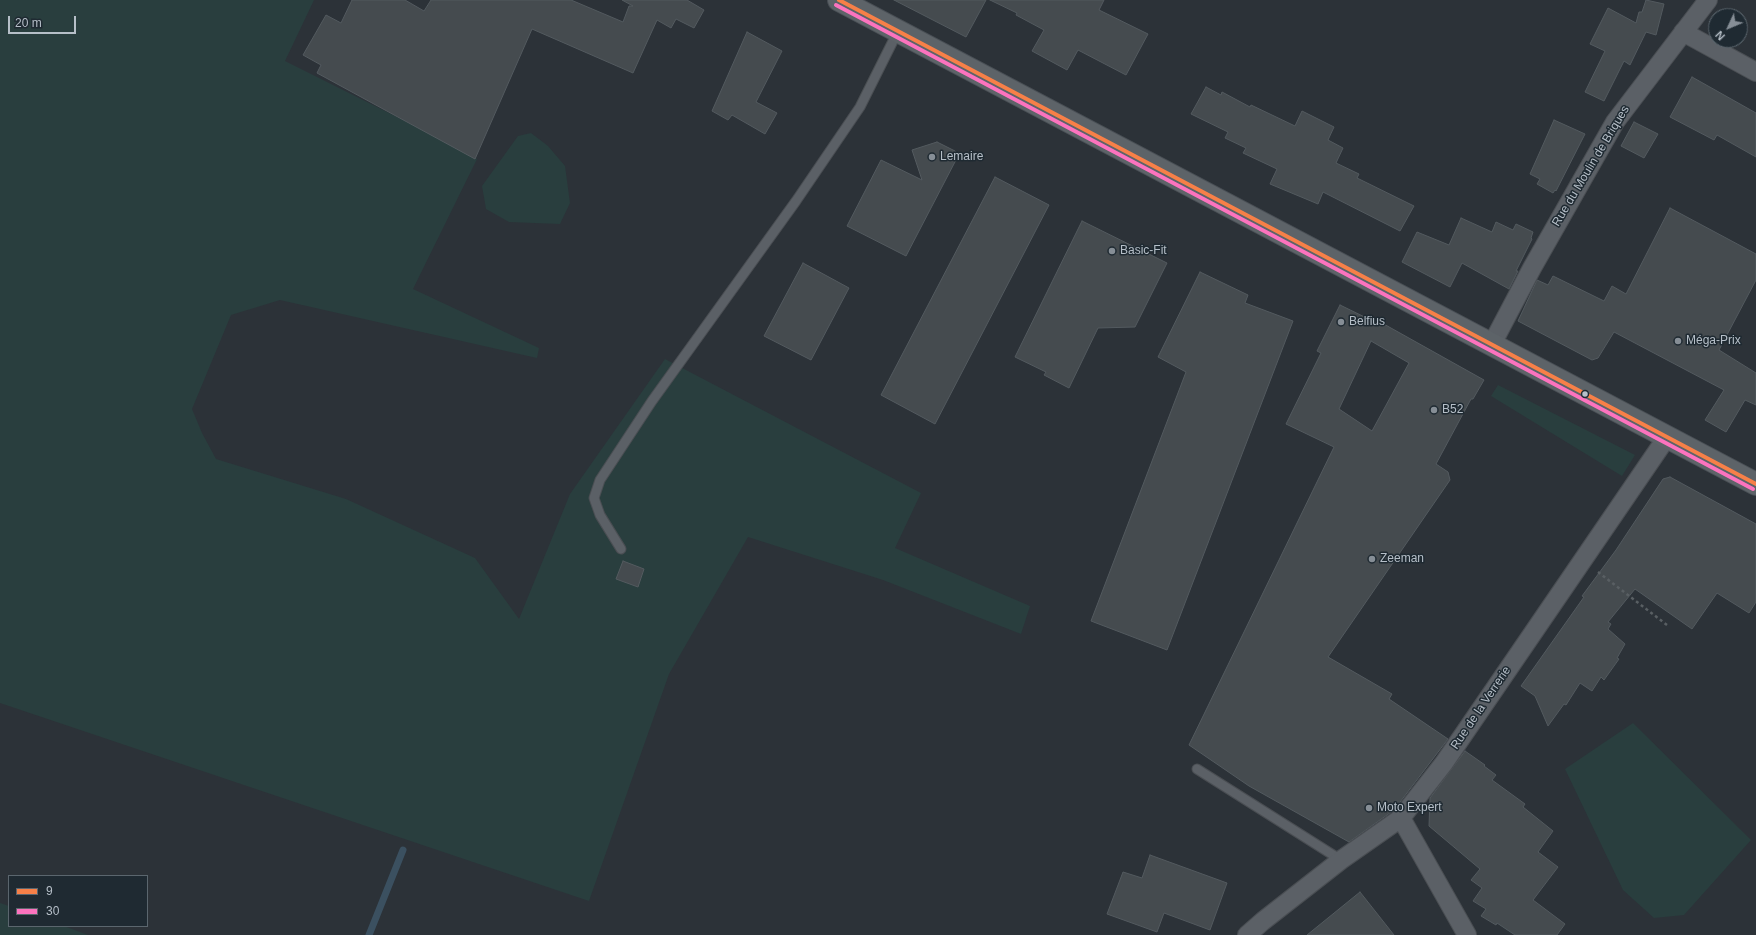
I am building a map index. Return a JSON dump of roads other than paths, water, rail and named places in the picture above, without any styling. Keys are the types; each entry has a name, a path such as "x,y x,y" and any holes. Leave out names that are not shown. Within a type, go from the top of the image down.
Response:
{"main road":[{"path":"839,0 1756,484"}],"street":[{"name":"Rue du Moulin de Briques","path":"1492,344 1532,268 1608,134 1627,105 1708,0"},
{"path":"1684,32 1756,72"},
{"name":"Rue de la Verrerie","path":"1247,935 1262,921 1340,860 1401,818 1444,762 1667,437"},
{"path":"1401,818 1467,935"}],"lane":[{"path":"621,549 600,515 594,498 600,480 652,400 796,201 860,107 898,31"},
{"path":"1196,769 1340,860"}],"waterway":[{"path":"369,935 403,850"}],"place":[{"name":"Lemaire","path":"932,157"},
{"name":"Basic-Fit","path":"1112,251"},
{"name":"Belfius","path":"1341,322"},
{"name":"Méga-Prix","path":"1678,341"},
{"name":"B52","path":"1434,410"},
{"name":"Zeeman","path":"1372,559"},
{"name":"Moto Expert","path":"1369,808"}]}
